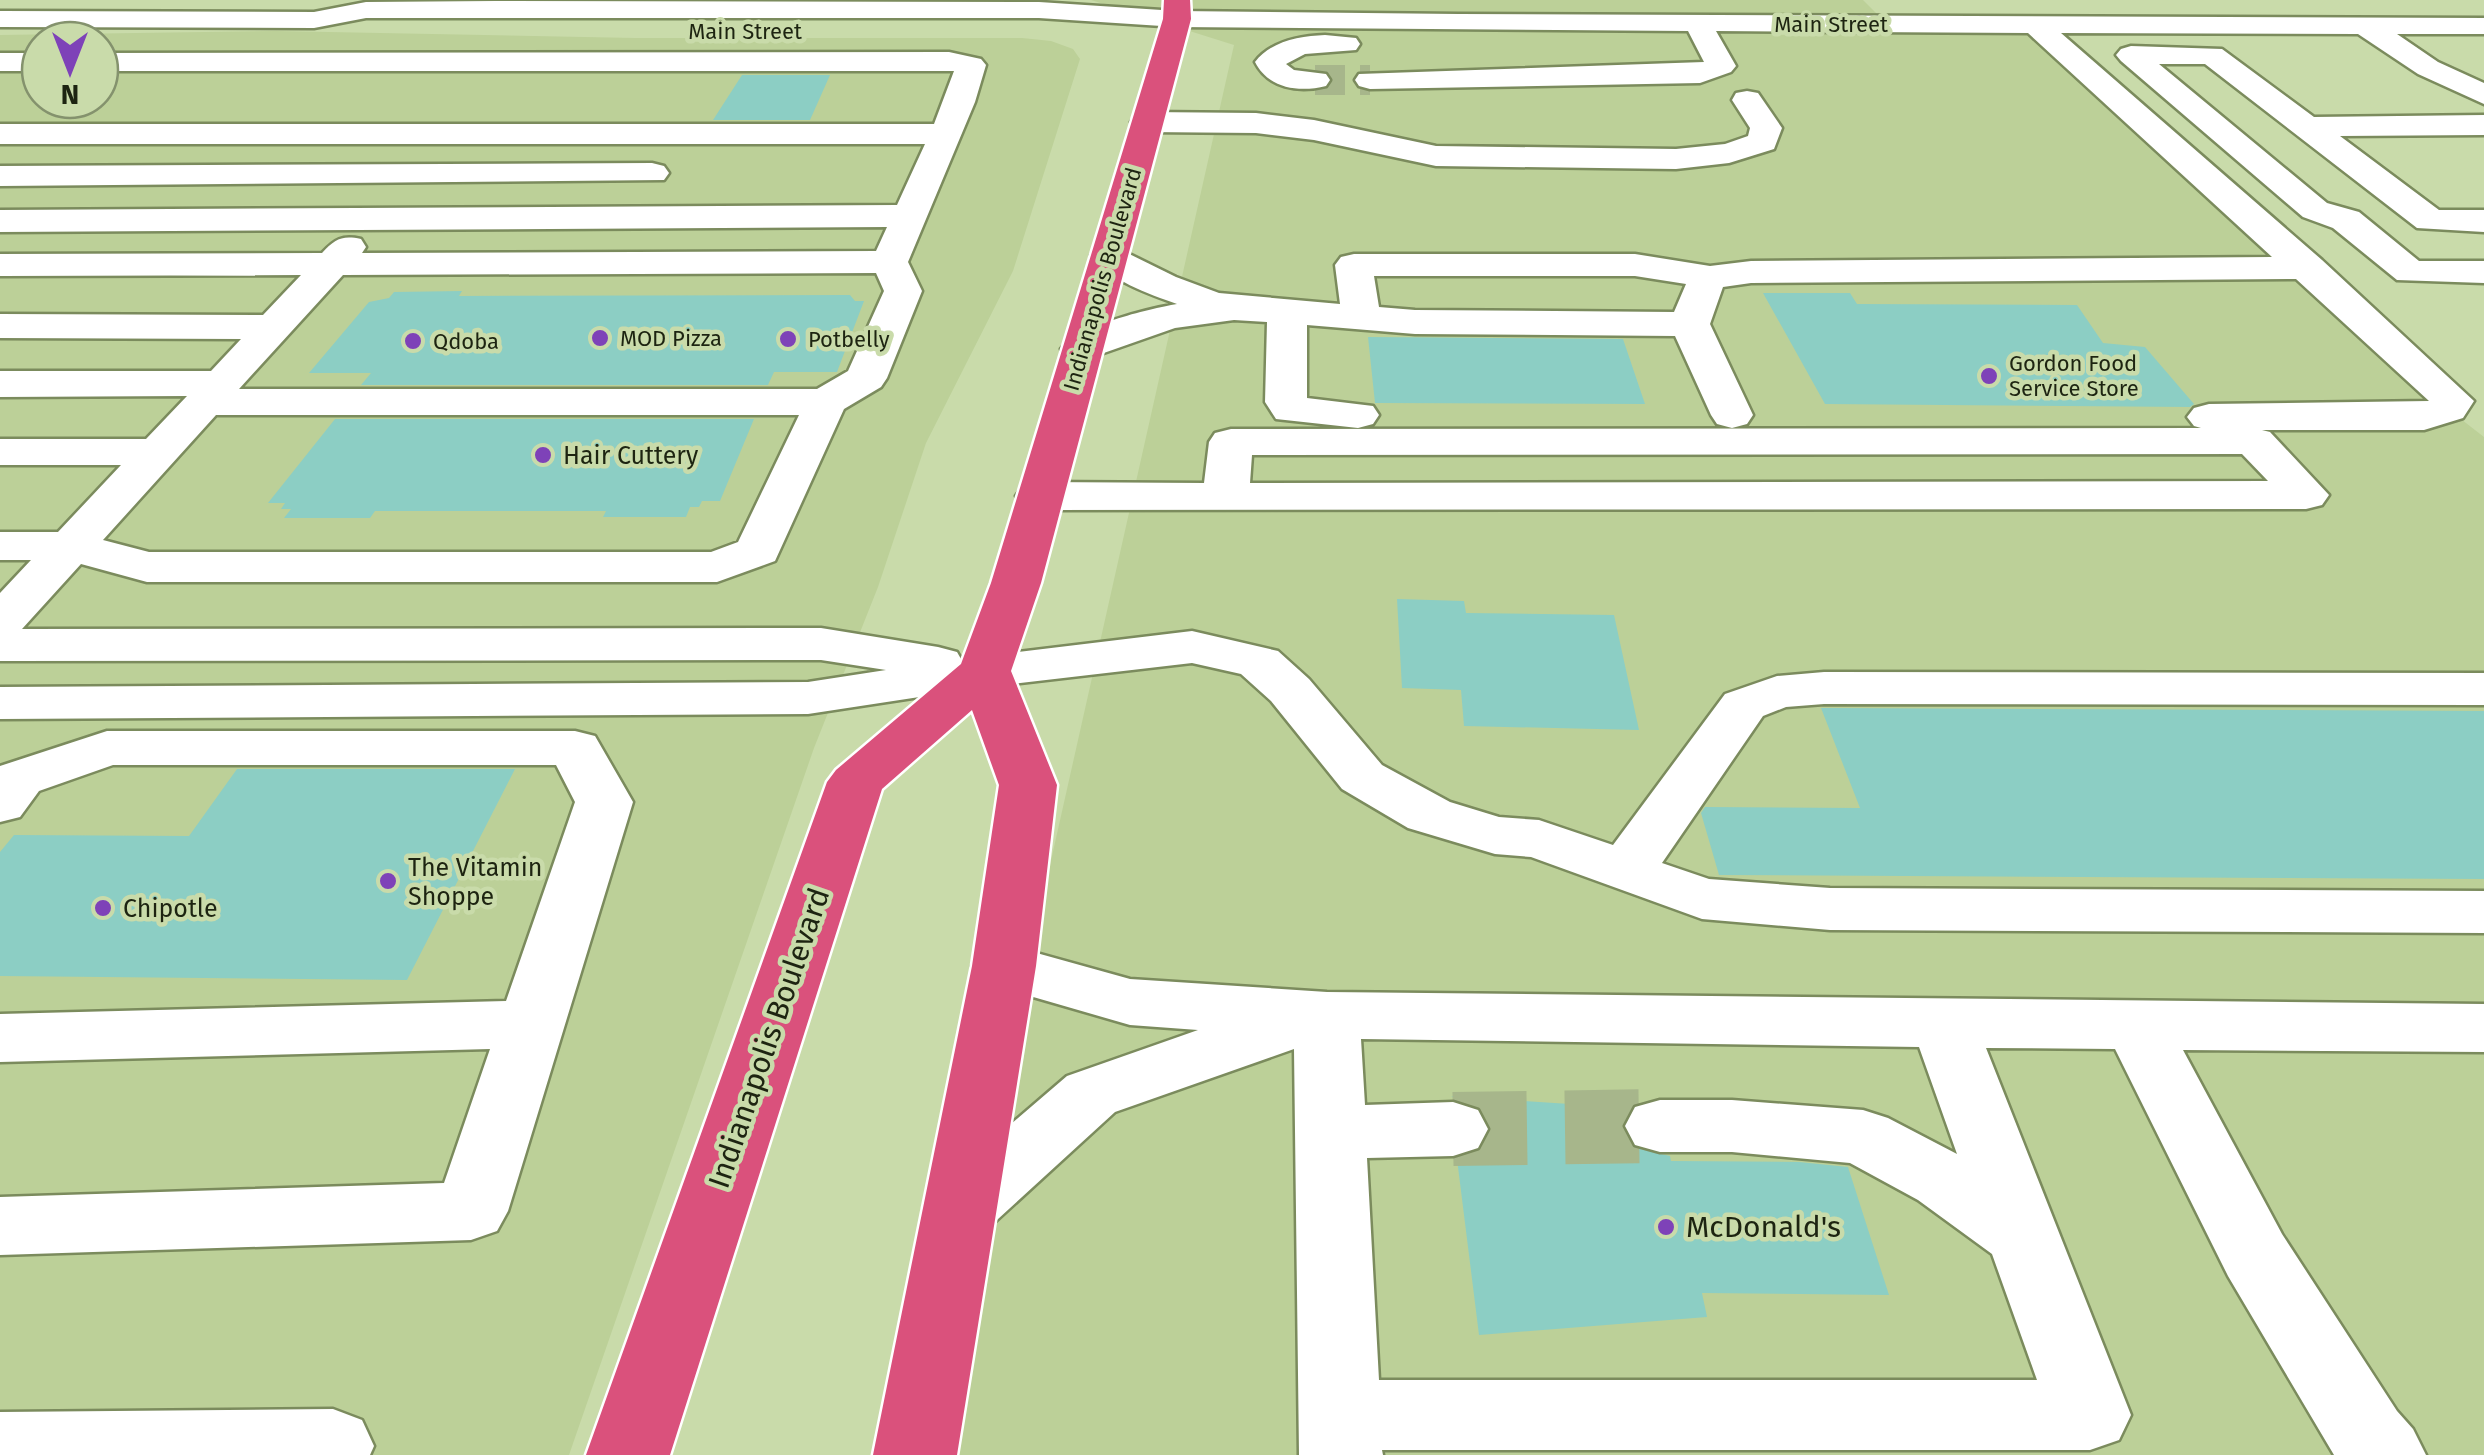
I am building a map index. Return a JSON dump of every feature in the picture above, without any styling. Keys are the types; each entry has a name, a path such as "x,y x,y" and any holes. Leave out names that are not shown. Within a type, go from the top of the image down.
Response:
{"highway":[{"name":"Indianapolis Boulevard","path":"628,1455 856,782 985,671 1016,583 1177,10"},
{"path":"916,1455 1004,966 1028,785 985,671"}],"street":[{"path":"314,20 341,0"},
{"path":"1458,22 1489,0"},
{"path":"1804,0 1824,24"},
{"path":"1864,0 1886,24"},
{"path":"2325,0 2428,68 2484,95"},
{"name":"Main Street","path":"0,19 314,20 366,10 623,13 1038,31 1177,10 1581,23 1703,34 1824,24 1886,24 2048,47 2366,26 2484,26"},
{"path":"0,622 521,60 623,13"},
{"name":"Main Street","path":"314,20 350,29 484,30 623,13"},
{"path":"1549,23 1571,74"},
{"path":"1315,80 1291,80 1276,74 1270,62 1284,49 1310,44 1549,23 1703,34 1721,66 1716,71 1370,80"},
{"path":"484,30 521,60"},
{"path":"1287,312 1286,402 1291,410 1321,414 2424,417 2448,410 2454,401 2309,268 2048,47"},
{"path":"2430,220 2212,56 2131,55 2316,210 2346,220 2430,220 2484,220"},
{"path":"0,384 213,393 826,402 866,378 902,292 889,262 910,216 922,159 971,66 949,60 120,62"},
{"path":"1147,122 1276,125 1436,156 1676,159 1729,153 1764,142 1766,128 1747,100"},
{"path":"2307,127 2484,124"},
{"path":"0,134 452,134 922,159"},
{"path":"0,176 692,173"},
{"path":"0,221 910,216"},
{"path":"2346,220 2410,272 2484,272"},
{"path":"1108,255 1143,278 1180,295 1234,308 1362,318 1690,324"},
{"path":"0,265 889,262"},
{"path":"1362,318 1354,265 1635,265 1710,277 1751,272 2309,268"},
{"path":"1710,277 1698,295 1690,324 1732,416"},
{"path":"1081,350 1123,331 1171,317 1234,308"},
{"path":"0,326 274,327"},
{"path":"0,546 71,546 147,567 718,567 758,550 826,402"},
{"path":"1040,496 1226,497 2306,495 2254,442 1230,442 1226,497"},
{"path":"0,452 158,452"},
{"path":"0,645 820,644 985,671"},
{"path":"0,703 808,698 985,671 1192,647 1259,662 1290,690 1362,777 1429,815 1494,835 1539,839 1702,898 1830,909 2484,912"},
{"path":"1628,869 1744,704 1778,692 1824,688 2484,689"},
{"path":"0,804 19,779 107,748 575,748 604,802 471,1211 0,1226"},
{"path":"1004,966 1130,1002 1327,1015 2484,1028"},
{"path":"1327,1015 1341,1435 2090,1415 1944,1024"},
{"path":"960,1210 1091,1094 1205,1052 1327,1015"},
{"path":"0,1038 532,1024"},
{"path":"2137,1026 2255,1255 2368,1437 2384,1455"},
{"path":"1660,1126 1732,1126 1862,1137 1944,1180 2025,1238"},
{"path":"1330,1133 1453,1130"},
{"path":"0,1449 332,1446 328,1455"}],"shaded area":[{"path":"1091,0 1863,0 1887,24 2036,25 2448,409 2484,437 2484,1455 929,1455 938,1364 1234,45"},
{"path":"276,31 635,38 1022,38 1051,41 1073,49 1080,59 1013,271 926,443 878,587 814,748 569,1455 0,1455 0,35 20,35 20,120 120,120 120,33"}],"building":[{"path":"742,75 830,75 810,120 713,120"},
{"path":"462,291 459,296 850,295 855,301 864,301 837,372 774,372 768,385 361,385 371,373 309,373 369,302 389,298 394,292"},
{"name":"Gordon Food Service Store","path":"1763,293 1850,293 1857,304 2077,305 2103,343 2145,347 2194,404 2190,407 1825,404"},
{"path":"1368,337 1623,339 1645,404 1375,403"},
{"path":"335,419 754,419 720,501 702,501 699,507 690,507 686,517 603,517 606,511 375,511 370,518 284,518 291,509 281,509 285,503 268,503"},
{"path":"1397,599 1464,601 1466,613 1614,615 1639,730 1464,726 1461,690 1402,688"},
{"path":"1821,708 2484,711 2484,879 1719,875 1701,813 1705,807 1860,808"},
{"path":"237,769 515,769 407,980 0,976 0,852 14,835 189,836"},
{"name":"McDonald's","path":"1451,1096 1630,1108 1622,1128 1632,1147 1670,1156 1671,1161 1799,1162 1848,1167 1889,1295 1702,1293 1707,1317 1479,1335 1457,1159 1481,1150 1491,1127 1479,1106"}],"tunnel":[{"path":"1315,80 1370,80"},
{"path":"1453,1129 1660,1126"}],"place":[{"name":"MOD Pizza","path":"600,338"},
{"name":"Potbelly","path":"788,339"},
{"name":"Qdoba","path":"413,341"},
{"name":"Gordon Food Service Store","path":"1989,376"},
{"name":"Hair Cuttery","path":"543,455"},
{"name":"The Vitamin Shoppe","path":"388,881"},
{"name":"Chipotle","path":"103,908"},
{"name":"McDonald's","path":"1666,1227"}]}
